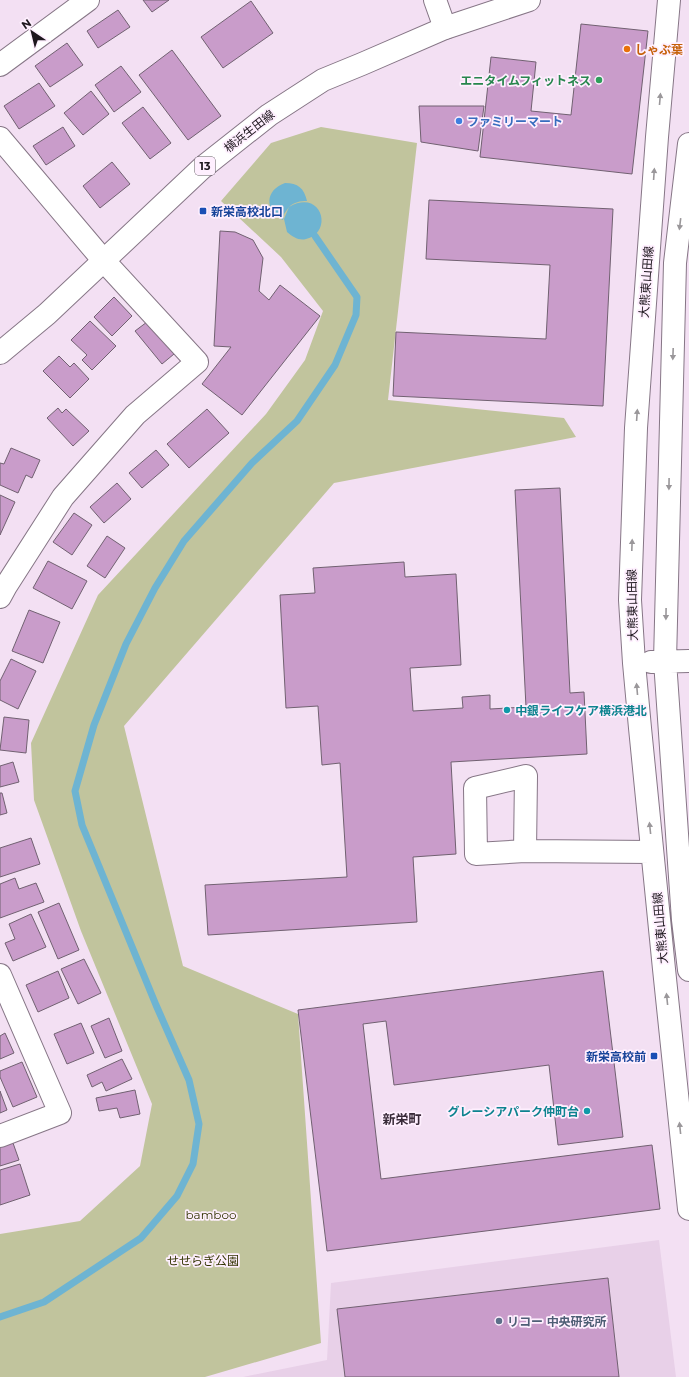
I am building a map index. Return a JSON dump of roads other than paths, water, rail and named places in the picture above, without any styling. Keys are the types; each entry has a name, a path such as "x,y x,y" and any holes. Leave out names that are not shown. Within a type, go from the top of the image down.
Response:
{"street":[{"path":"0,65 88,0"},
{"path":"435,0 445,28"},
{"name":"横浜生田線","path":"0,353 47,314 202,168 269,115 323,80 445,28 529,0"},
{"name":"大熊東山田線","path":"670,0 656,145 636,428 630,600 634,663 652,852 689,1209"},
{"path":"0,138 104,261 197,362 135,415 63,497 6,586 0,598"},
{"name":"大熊東山田線","path":"689,144 675,263 665,661 683,920 689,970"},
{"path":"634,663 689,660"},
{"path":"525,851 652,852"},
{"path":"0,975 60,1113 0,1136"}],"water":[{"path":"285,183 294,184 300,187 307,201 297,202 291,205 284,214 283,220 272,211 269,200 274,190 278,186"},
{"path":"300,203 310,203 316,207 322,221 320,229 315,235 306,239 298,239 287,232 284,219 289,207"}],"waterway":[{"path":"0,1317 44,1302 141,1238 177,1196 193,1164 199,1124 189,1080 156,1005 82,825 75,791 94,725 126,644 155,588 184,541 252,463 297,421 335,365 356,315 357,297 315,236"}],"place":[{"name":"しゃぶ葉","path":"627,49"},
{"name":"エニタイムフィットネス","path":"599,80"},
{"name":"ファミリーマート","path":"459,121"},
{"name":"新栄高校北口","path":"203,211"},
{"name":"中銀ライフケア横浜港北","path":"507,710"},
{"name":"新栄高校前","path":"654,1056"},
{"name":"グレーシアパーク仲町台","path":"587,1111"},
{"name":"リコー 中央研究所","path":"499,1321"}],"district":[{"name":"新栄町","path":"402,1119"}],"park label":[{"name":"bamboo","path":"211,1214"},
{"name":"せせらぎ公園","path":"203,1260"}]}
